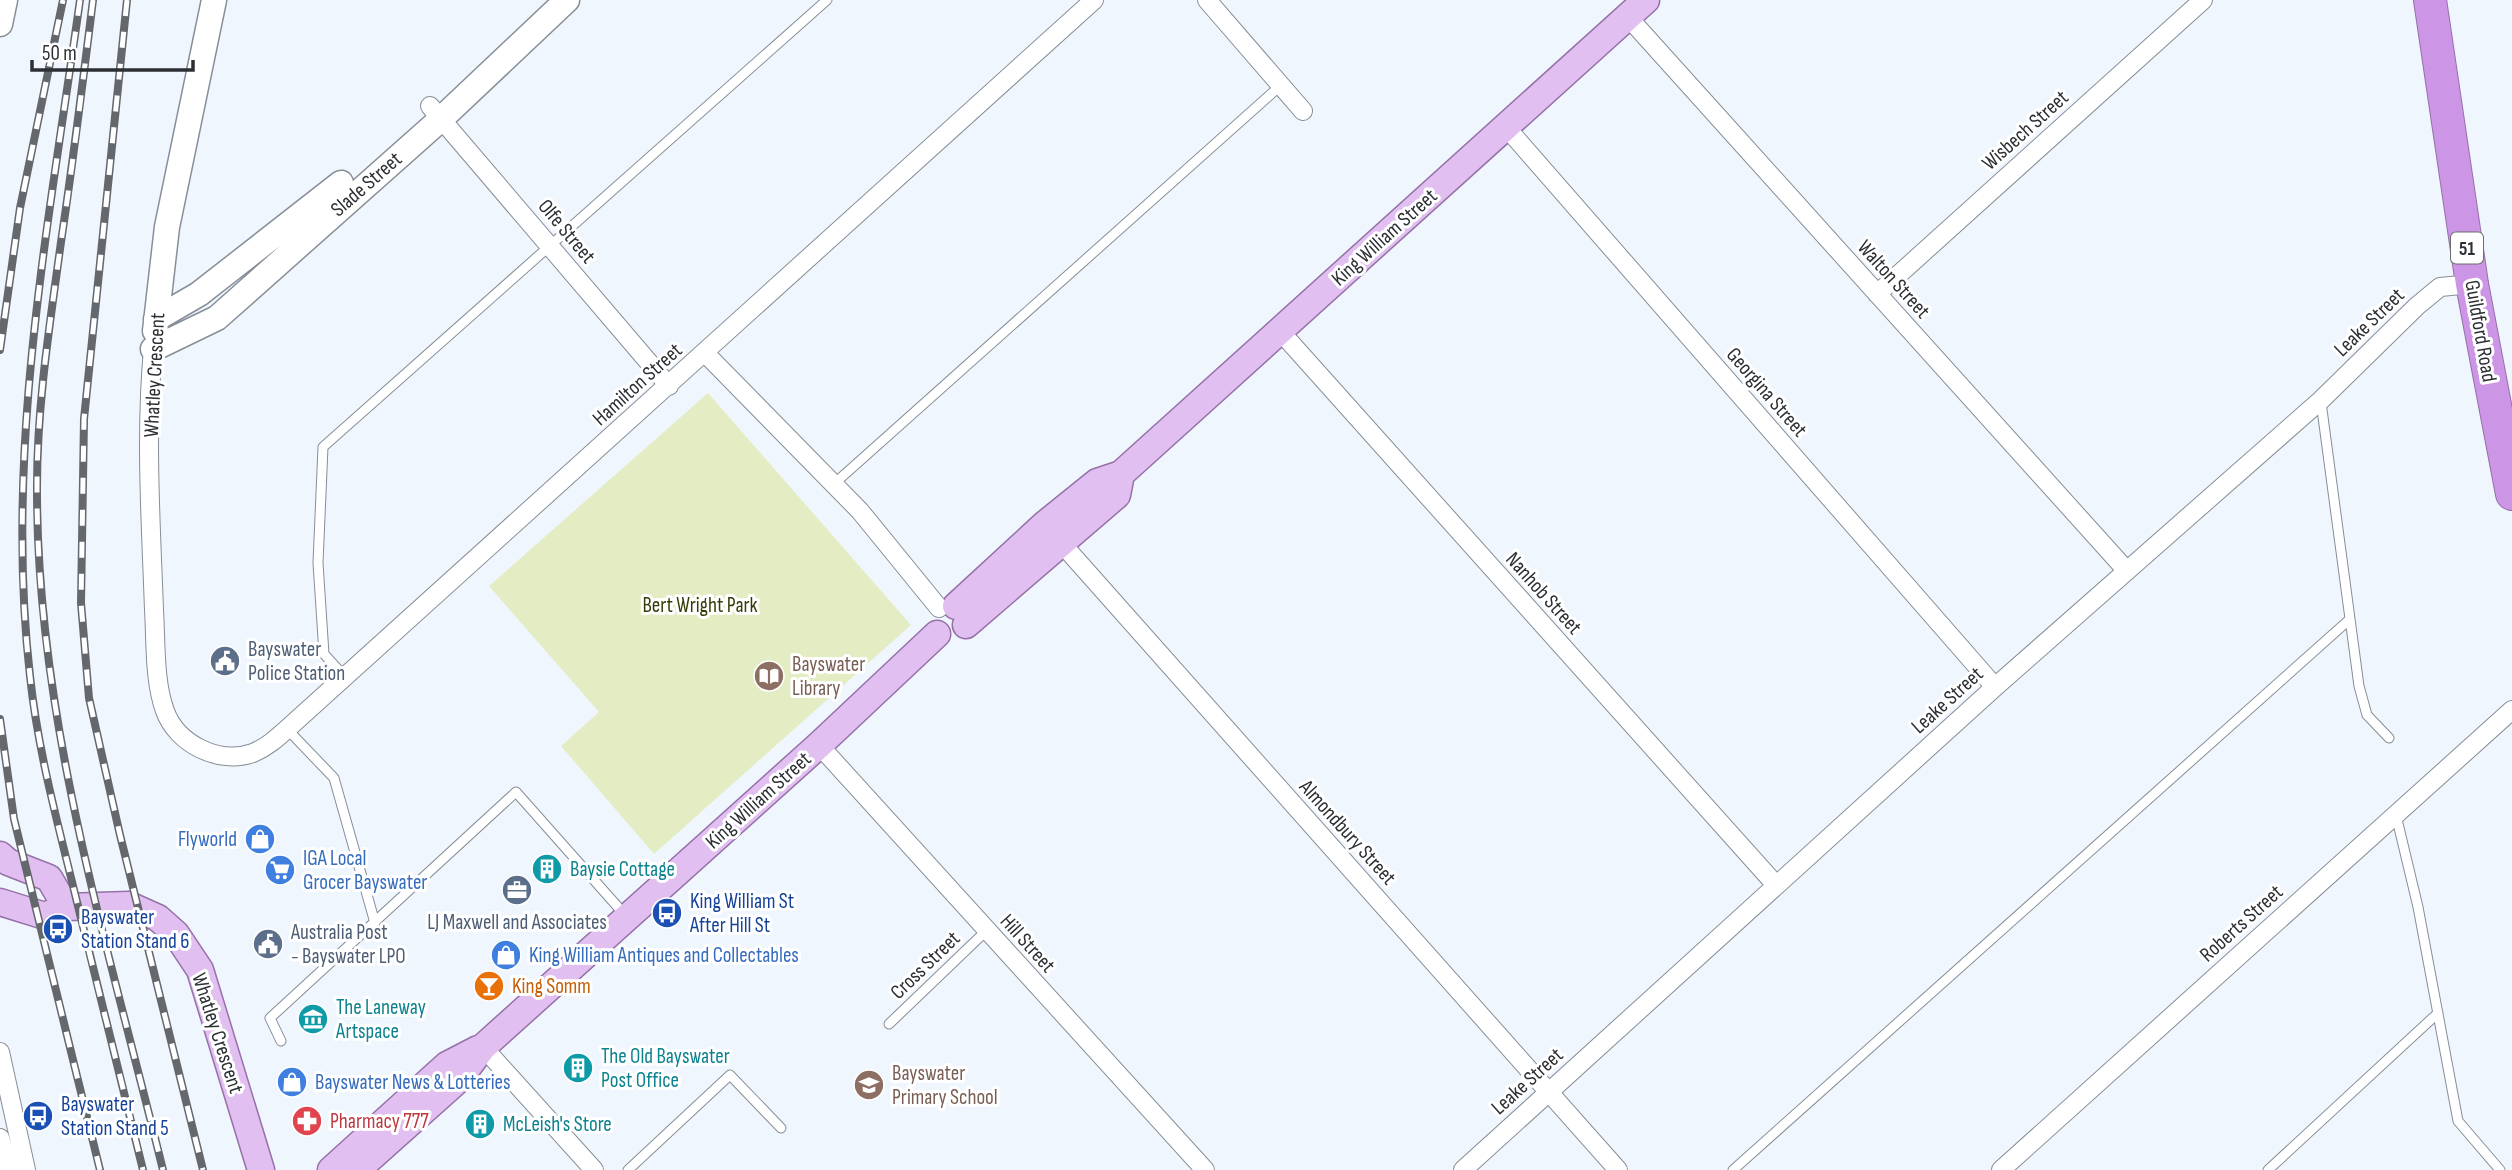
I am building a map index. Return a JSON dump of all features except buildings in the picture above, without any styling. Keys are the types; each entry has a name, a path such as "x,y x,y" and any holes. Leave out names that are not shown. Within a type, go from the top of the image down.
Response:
{"highway":[{"name":"Guildford Road","path":"2430,0 2472,284 2512,494"}],"main road":[{"name":"King William Street","path":"357,1170 459,1079 483,1047 819,745 937,634 946,639 957,638 954,613 1053,533 1097,482 1121,474 1637,8"},
{"path":"0,855 8,862 49,878 66,907"},
{"name":"Whatley Crescent","path":"0,902 45,916 66,907 129,905 158,918 176,934 200,970 261,1170"},
{"name":"King William Street","path":"331,1170 447,1065 483,1047"}],"street":[{"path":"0,24 5,0"},
{"name":"Whatley Crescent","path":"192,744 172,725 161,693 149,523 153,349 167,227 214,0"},
{"name":"Slade Street","path":"156,319 199,294 436,112 543,0"},
{"name":"Slade Street","path":"153,349 217,318 436,112 567,0"},
{"name":"Hamilton Street","path":"192,744 204,751 225,755 250,754 269,745 1094,0"},
{"path":"1207,0 1303,111"},
{"name":"Wisbech Street","path":"1877,294 2203,0"},
{"name":"Walton Street","path":"1637,8 1877,294 2127,571"},
{"name":"Olfe Street","path":"436,112 669,386"},
{"name":"Georgina Street","path":"1506,127 1995,687"},
{"name":"Leake Street","path":"1463,1170 1775,884 2321,400 2440,287 2472,284"},
{"name":"Nanhob Street","path":"1280,331 1775,884"},
{"path":"705,353 835,484 954,613"},
{"name":"Almondbury Street","path":"1053,533 1618,1170"},
{"name":"Roberts Street","path":"2001,1170 2512,710"},
{"name":"Hill Street","path":"819,745 1205,1170"},
{"path":"483,1047 594,1170"},
{"path":"0,1052 26,1170"},
{"path":"0,1138 9,1170"}],"lane":[{"path":"344,676 324,654 318,563 323,447 551,248 827,0"},
{"path":"835,484 1280,86"},
{"path":"2321,400 2359,686 2367,715 2389,738"},
{"path":"1733,1170 2350,619"},
{"path":"288,729 334,778 375,923"},
{"path":"281,1041 270,1018 516,792 627,917"},
{"path":"2396,813 2458,1121 2500,1170"},
{"name":"Cross Street","path":"889,1024 986,931"},
{"path":"2268,1170 2438,1013"},
{"path":"628,1170 730,1075 781,1128"}],"green space":[{"name":"Bert Wright Park","path":"708,393 911,625 654,854 561,746 599,712 489,586"}],"railway":[{"path":"0,350 20,208 63,0"},
{"path":"80,0 34,337 22,506 23,591 30,676 43,760 143,1170"},
{"path":"93,0 42,394 37,486 40,573 49,660 79,831 163,1170"},
{"path":"127,0 84,419 81,603 89,698 203,1170"},
{"path":"0,719 14,819 100,1170"}],"place":[{"name":"Bayswater Police Station","path":"225,661"},
{"name":"Bayswater Library","path":"769,676"},
{"name":"Flyworld","path":"260,839"},
{"name":"Baysie Cottage","path":"547,869"},
{"name":"IGA Local Grocer Bayswater","path":"280,870"},
{"name":"LJ Maxwell and Associates","path":"517,890"},
{"name":"King William St After Hill St","path":"667,913"},
{"name":"Bayswater Station Stand 6","path":"58,929"},
{"name":"Australia Post - Bayswater LPO","path":"268,944"},
{"name":"King William Antiques and Collectables","path":"506,955"},
{"name":"King Somm","path":"489,986"},
{"name":"The Laneway Artspace","path":"313,1019"},
{"name":"The Old Bayswater Post Office","path":"578,1068"},
{"name":"Bayswater News & Lotteries","path":"292,1082"},
{"name":"Bayswater Primary School","path":"869,1085"},
{"name":"Bayswater Station Stand 5","path":"38,1116"},
{"name":"Pharmacy 777","path":"307,1121"},
{"name":"McLeish's Store","path":"480,1124"}]}
